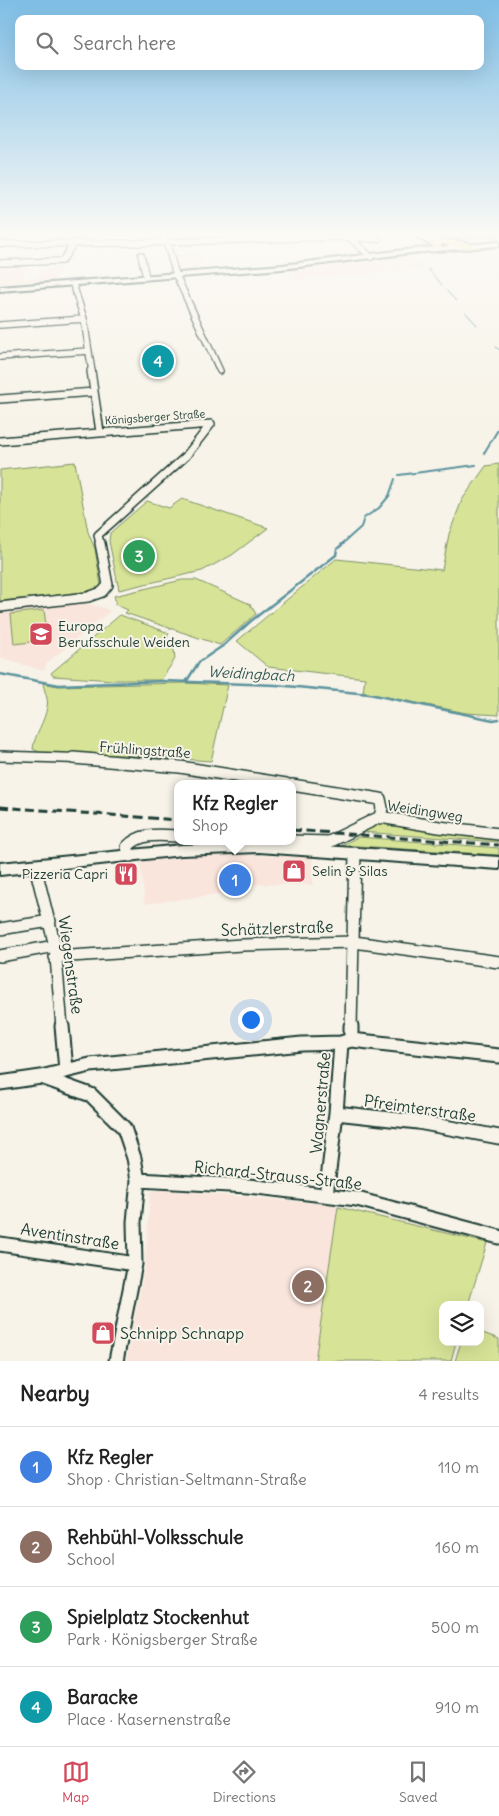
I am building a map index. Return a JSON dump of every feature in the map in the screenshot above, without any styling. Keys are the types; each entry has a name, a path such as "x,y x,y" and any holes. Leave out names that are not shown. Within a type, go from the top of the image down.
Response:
{"main road":[{"path":"0,869 220,847 259,847 499,863"}],"street":[{"path":"78,298 84,319 100,432"},
{"path":"186,298 220,371"},
{"path":"0,324 84,319"},
{"path":"0,357 89,350"},
{"path":"0,399 94,392"},
{"name":"Königsberger Straße","path":"0,441 211,424 186,456 98,535 108,585 100,593"},
{"path":"0,607 88,597 100,593"},
{"name":"Frühlingstraße","path":"0,756 163,764 264,780"},
{"path":"296,786 380,799 382,808 380,817"},
{"name":"Weidingweg","path":"296,841 329,842 380,817 400,819 439,828 499,834"},
{"path":"130,856 126,847 134,838 174,836"},
{"name":"Wagnerstraße","path":"326,1196 346,1041 354,942 355,853"},
{"name":"Wiegenstraße","path":"35,866 50,921 55,952 66,1070"},
{"path":"0,930 50,921"},
{"name":"Schätzlerstraße","path":"0,956 55,952 166,952 242,944 354,942 499,962"},
{"path":"0,1083 41,1078 90,1065 346,1041 499,1056"},
{"path":"41,1078 91,1094 124,1128 138,1180 134,1222 134,1264 129,1302 116,1361"},
{"name":"Pfreimterstraße","path":"336,1113 459,1128 499,1137"},
{"name":"Richard-Strauss-Straße","path":"138,1180 248,1186 358,1199 499,1237"},
{"name":"Aventinstraße","path":"0,1244 134,1264"}],"shaded area":[{"name":"Europa Berufsschule Weiden","path":"85,603 110,611 47,663 43,671 0,657 0,611"},
{"path":"195,856 312,857 313,885 247,884 226,893 145,904 140,862"},
{"path":"164,1190 325,1204 487,1243 469,1301 439,1301 439,1346 455,1346 451,1361 126,1361 145,1267 150,1193"}],"green space":[{"path":"75,462 88,532 95,549 101,585 96,591 0,601 0,470"},
{"path":"499,464 499,715 466,713 363,692 365,678 268,667 237,641 336,559 442,570 449,534 462,500 486,466"},
{"path":"182,499 268,528 232,555 202,571 119,590 109,541 110,533 147,501 169,508"},
{"path":"182,580 196,580 250,604 256,614 220,645 125,613 128,610 114,604 116,602 114,596"},
{"path":"44,610 48,640 14,644 11,614"},
{"path":"120,615 169,633 165,642 174,650 175,659 161,680 113,680 53,676 51,673"},
{"path":"43,683 58,686 184,683 228,685 211,761 125,755 43,754 33,749 47,707"},
{"path":"388,821 499,837 499,842 361,832 368,826"},
{"path":"358,837 499,848 499,855 342,845"},
{"path":"338,1207 487,1243 469,1301 439,1301 439,1346 455,1346 451,1361 315,1361"},
{"path":"484,1333 499,1339 499,1361 455,1361 460,1346 484,1346"}],"waterway":[{"path":"453,298 456,301"},
{"path":"466,313 477,325"},
{"path":"496,347 499,350"},
{"path":"484,453 499,428"},
{"path":"399,475 476,465"},
{"path":"342,544 361,527 364,518 379,508 389,496 395,479"},
{"path":"186,682 199,662 224,645 251,621 336,555 337,549 344,543"},
{"name":"Weidingbach","path":"0,674 59,685 186,682"},
{"name":"Weidingbach","path":"186,682 276,685 369,694 493,720 499,719"}],"railway":[{"path":"0,807 174,820"},
{"path":"296,830 499,845"}],"place":[{"name":"Baracke","path":"158,361"},
{"name":"Spielplatz Stockenhut","path":"139,556"},
{"name":"Europa Berufsschule Weiden","path":"41,634"},
{"name":"Selin & Silas","path":"294,871"},
{"name":"Pizzeria Capri","path":"126,874"},
{"name":"Kfz Regler","path":"235,880"},
{"name":"Rehbühl-Volksschule","path":"308,1286"},
{"name":"Schnipp Schnapp","path":"103,1333"}]}
